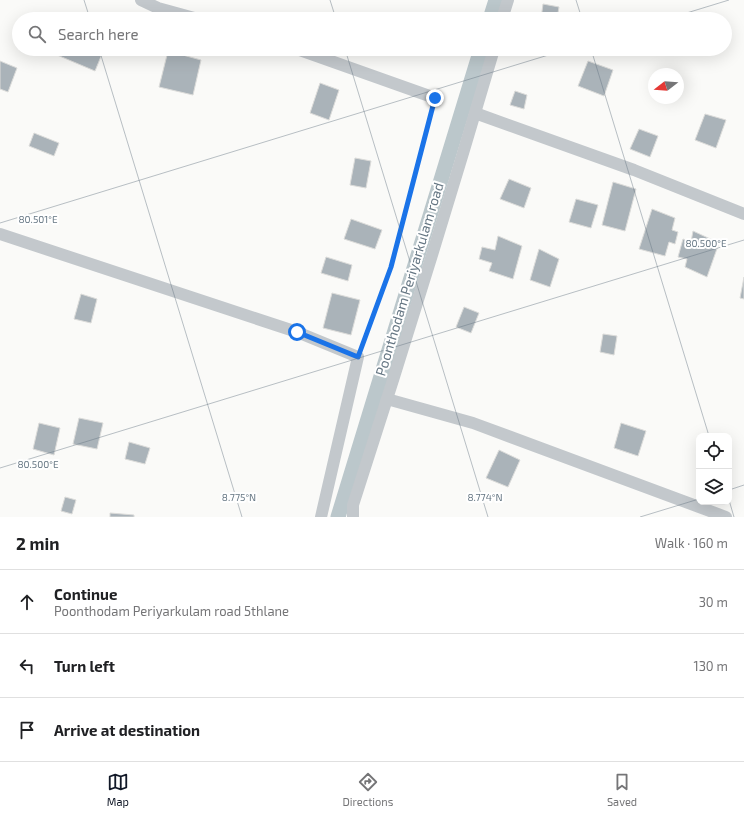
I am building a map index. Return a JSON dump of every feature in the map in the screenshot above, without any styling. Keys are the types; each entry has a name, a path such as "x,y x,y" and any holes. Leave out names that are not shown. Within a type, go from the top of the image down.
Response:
{"street":[{"path":"140,0 158,8 173,12"},
{"path":"504,12 508,0"},
{"path":"317,56 435,98"},
{"name":"Poonthodam Periyarkulam road","path":"353,517 353,505 492,56"},
{"path":"475,113 634,170 744,214"},
{"path":"0,234 297,332 358,357 321,517"},
{"path":"387,399 473,423 726,517"}],"path":[{"path":"358,357 391,267 435,98"}],"building":[{"path":"543,4 559,7 558,12 542,12"},
{"path":"59,56 101,56 95,71"},
{"path":"167,56 186,56 201,60 193,95 159,87"},
{"path":"0,61 17,68 8,92 0,89"},
{"path":"588,61 613,70 604,96 578,86"},
{"path":"320,83 339,90 329,120 310,113"},
{"path":"515,91 527,95 524,109 510,105"},
{"path":"705,114 726,120 716,148 695,140"},
{"path":"639,129 658,136 650,157 630,149"},
{"path":"34,133 59,143 54,156 29,146"},
{"path":"355,158 371,161 366,188 350,185"},
{"path":"509,179 531,188 524,208 500,199"},
{"path":"613,182 636,189 625,231 602,225"},
{"path":"576,199 598,205 591,228 569,222"},
{"path":"652,209 675,218 672,230 678,232 675,244 669,242 665,256 639,249"},
{"path":"351,219 382,230 375,249 344,239"},
{"path":"693,231 719,243 707,277 685,267 687,259 678,257 683,239 691,242"},
{"path":"498,236 522,246 513,279 489,271 492,263 479,259 482,247 495,250"},
{"path":"539,249 559,259 550,287 530,280"},
{"path":"326,257 352,265 348,281 321,273"},
{"path":"744,277 744,299 740,298"},
{"path":"332,293 360,300 351,335 323,328"},
{"path":"81,294 97,299 91,323 74,319"},
{"path":"464,307 479,313 471,333 456,327"},
{"path":"603,334 617,336 614,355 600,352"},
{"path":"79,418 103,423 97,449 73,444"},
{"path":"39,423 60,428 54,455 33,449"},
{"path":"621,423 646,431 638,456 614,448"},
{"path":"129,442 150,448 145,464 125,459"},
{"path":"499,450 520,460 508,487 486,478"},
{"path":"65,497 76,500 72,514 61,511"},
{"path":"110,513 134,515 134,517 110,517"}],"waterway":[{"path":"492,12 496,0"},
{"path":"338,517 479,56"}],"route":[{"path":"297,332 358,357 391,267 435,98"}]}
